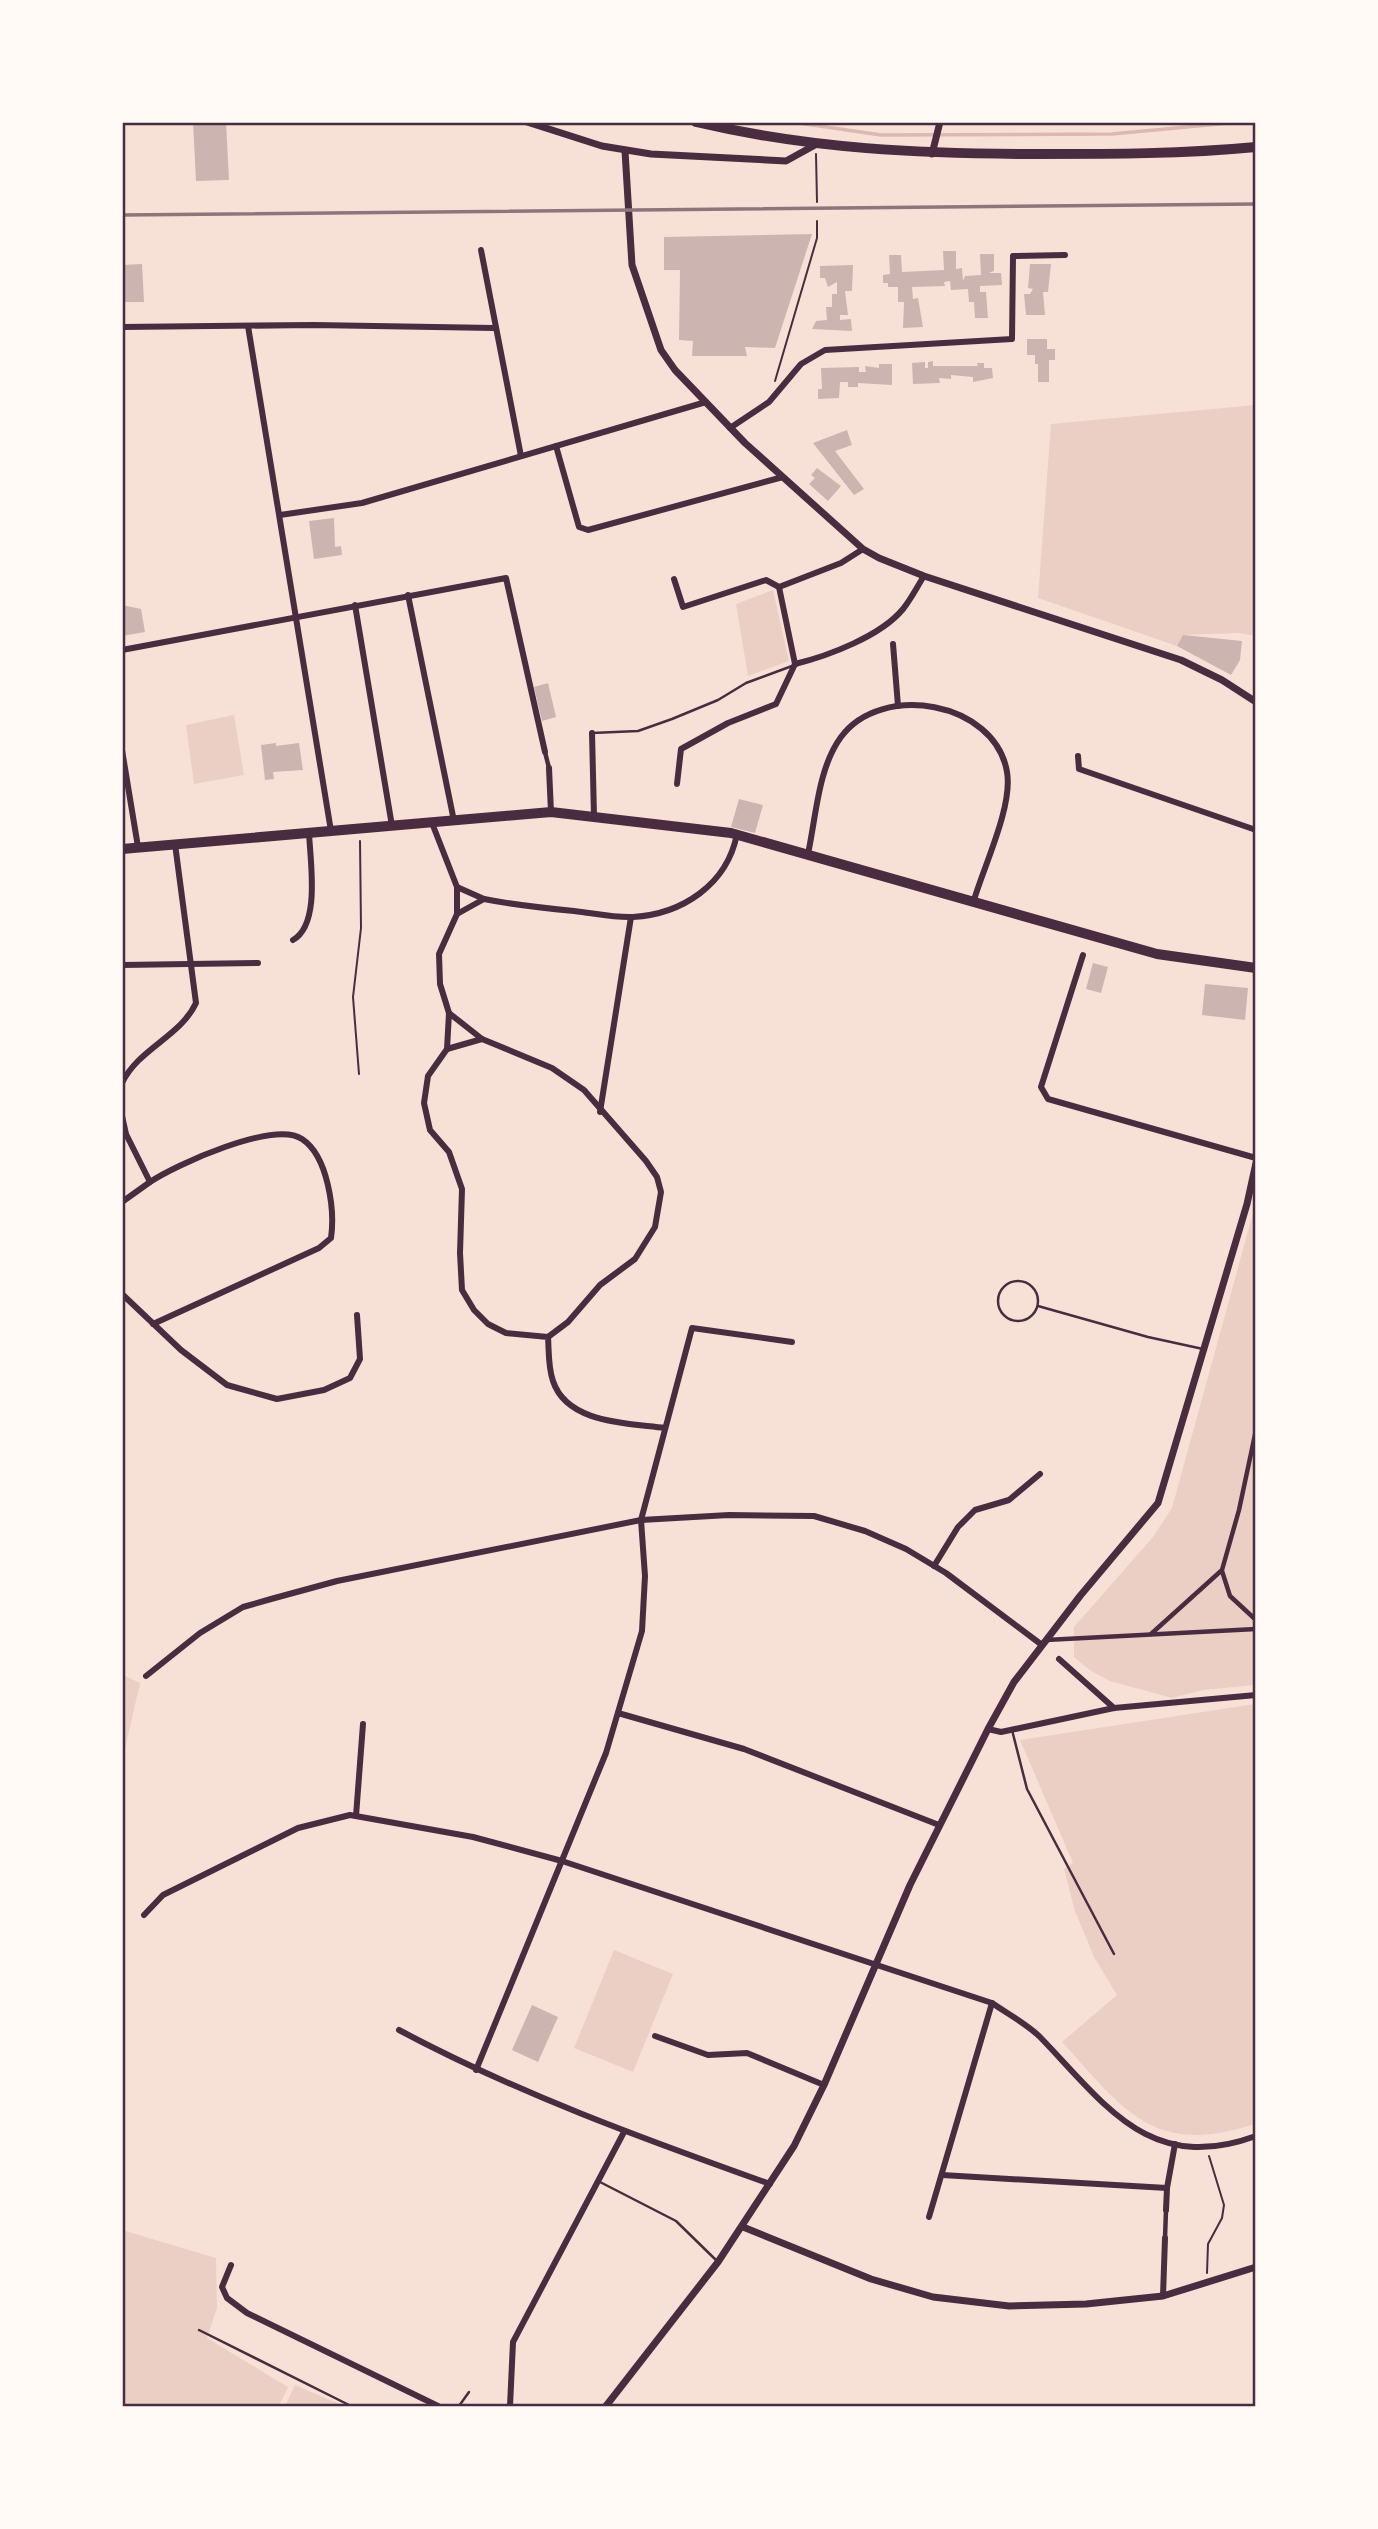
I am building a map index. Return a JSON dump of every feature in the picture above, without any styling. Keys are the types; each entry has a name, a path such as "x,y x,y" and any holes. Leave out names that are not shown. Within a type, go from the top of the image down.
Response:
{"main road":[{"path":"696,122 814,145 932,154 1123,155 1255,147"},
{"path":"122,849 551,812 594,816 737,834 1157,954 1255,968"}],"street":[{"path":"527,122 625,151 786,161 814,145"},
{"path":"932,154 939,124"},
{"path":"625,151 632,265 661,350 730,428 863,549 924,576 1169,655 1222,680 1255,702"},
{"path":"481,250 494,328 521,456"},
{"path":"730,428 769,402 801,364 825,350 1012,339 1013,256 1065,255"},
{"path":"248,326 331,831"},
{"path":"122,327 494,328"},
{"path":"280,514 362,503 706,402"},
{"path":"556,446 579,527 589,530 783,477"},
{"path":"779,587 841,563 863,549"},
{"path":"796,664 832,655 882,625 902,611 924,576"},
{"path":"122,650 506,578 549,768 551,812"},
{"path":"674,579 683,607 766,580 779,587 796,664 776,704 728,723 681,749 677,783"},
{"path":"408,595 454,821"},
{"path":"355,605 392,826"},
{"path":"893,644 898,706"},
{"path":"808,854 825,771 841,737 865,715 879,708 898,706 941,710 974,722 995,743 1007,774 1006,795 974,900"},
{"path":"592,733 594,816"},
{"path":"122,750 138,847"},
{"path":"1078,756 1079,769 1255,830"},
{"path":"432,823 457,887 457,914 439,954 440,984 449,1013 447,1049 428,1076 424,1103 430,1130 449,1152 462,1189 462,1290 474,1311 488,1324 506,1333 548,1336 568,1322 600,1285 635,1259 648,1242 660,1209 657,1177 584,1090 552,1068 482,1040 449,1013"},
{"path":"293,940 303,935 309,924 309,832"},
{"path":"457,887 484,899 519,906 631,917 666,912 693,899 713,882 728,864 737,834"},
{"path":"123,1080 128,1071 158,1042 189,1018 196,1003 193,963 174,844"},
{"path":"457,914 484,899"},
{"path":"600,1112 631,917"},
{"path":"606,2406 718,2262 794,2146 824,2085 874,1964 939,1825 1014,1682 1158,1503 1247,1205 1255,1160 1048,1098 1043,1094 1041,1087 1083,955"},
{"path":"122,965 258,963"},
{"path":"447,1049 482,1040"},
{"path":"122,1116 127,1134 150,1182"},
{"path":"122,1202 171,1168 251,1140 281,1133 301,1138 313,1150 326,1178 334,1218 331,1238 319,1248 153,1324"},
{"path":"122,1294 181,1350 227,1385 276,1399 324,1390 350,1378 360,1359 357,1315"},
{"path":"476,2070 606,1753 642,1631 645,1576 641,1520 692,1328 792,1342"},
{"path":"548,1336 553,1382 576,1409 601,1419 665,1428"},
{"path":"1151,1634 1222,1570 1240,1510 1255,1430"},
{"path":"934,1566 958,1527 975,1510 1009,1500 1040,1474"},
{"path":"146,1676 200,1633 243,1607 337,1581 641,1520 729,1515 814,1516 866,1531 934,1566 1043,1643 1255,1629"},
{"path":"1222,1570 1230,1596 1255,1620"},
{"path":"1059,1659 1114,1708"},
{"path":"988,1728 1001,1732 1114,1708 1255,1695"},
{"path":"618,1713 744,1749 939,1825"},
{"path":"356,1816 363,1724"},
{"path":"144,1915 163,1895 298,1828 356,1816 473,1837 562,1861 992,2003 1039,2036 1063,2065 1127,2125 1175,2144 1206,2146 1255,2136"},
{"path":"929,2217 992,2003"},
{"path":"399,2030 476,2070 624,2132 770,2184"},
{"path":"656,2036 708,2055 747,2053 824,2085"},
{"path":"512,2405 513,2342 624,2132"},
{"path":"1163,2296 1167,2188 1175,2144"},
{"path":"942,2175 1167,2188"},
{"path":"743,2227 871,2279 933,2297 1009,2306 1086,2304 1163,2296 1207,2285 1255,2267"},
{"path":"232,2265 222,2287 227,2298 247,2313 438,2406"}],"lane":[{"path":"592,733 638,731 796,664"},
{"path":"1020,1281 1032,1287 1038,1306 1026,1320 1013,1321 999,1308 999,1296 1007,1284 1020,1281"},
{"path":"1038,1306 1148,1337 1203,1349"},
{"path":"1012,1730 1027,1789 1114,1954"},
{"path":"597,2181 676,2221 718,2262"},
{"path":"199,2330 351,2406"},
{"path":"459,2406 469,2392"}],"path":[{"path":"814,145 818,165 817,202"},
{"path":"769,402 817,238 817,221"},
{"path":"359,1074 353,997 363,888 360,828"},
{"path":"1206,2146 1224,2205 1222,2218 1208,2244 1207,2285"}],"shaded area":[{"path":"1255,405 1255,636 1240,633 1183,635 1177,646 1038,598 1051,424"},
{"path":"773,590 789,661 748,676 736,604"},
{"path":"234,715 244,775 194,784 186,725"},
{"path":"1255,1206 1255,1685 1203,1690 1172,1698 1110,1681 1091,1671 1074,1657 1074,1627 1153,1537 1172,1508"},
{"path":"123,1675 140,1683 123,1758"},
{"path":"1255,1704 1255,2124 1220,2133 1191,2135 1166,2131 1144,2121 1124,2107 1062,2042 1117,1995 1094,1957 1075,1911 1064,1869 1073,1863 1020,1740"},
{"path":"614,1950 673,1974 633,2072 574,2048"},
{"path":"122,2230 216,2258 217,2308 207,2338 288,2387 279,2406 123,2406"},
{"path":"295,2385 344,2406 285,2406"}],"building":[{"path":"193,122 226,122 229,180 196,181"},
{"path":"812,234 775,348 745,347 747,356 692,356 693,341 679,340 680,270 664,270 664,237"},
{"path":"943,251 956,251 956,269 962,268 963,281 965,276 981,275 980,254 994,254 994,271 989,273 1001,273 1002,285 980,286 980,292 986,292 988,318 975,318 974,302 969,302 968,289 951,290 950,281 944,282 945,286 912,287 913,299 918,298 923,327 903,328 904,302 898,302 898,287 888,287 888,283 883,283 883,275 890,274 889,255 901,255 902,272 944,270"},
{"path":"142,264 144,302 122,302 122,265"},
{"path":"1030,264 1051,264 1048,292 1043,292 1045,315 1026,315 1024,294 1030,294 1033,289 1028,288"},
{"path":"853,265 852,291 845,291 848,315 840,315 840,320 851,319 852,331 812,329 816,321 827,320 826,307 832,307 832,294 837,294 837,282 828,287 825,278 820,278 820,266"},
{"path":"1027,339 1047,339 1047,349 1055,349 1055,360 1049,360 1049,382 1038,382 1038,364 1035,364 1035,355 1027,355"},
{"path":"933,361 933,366 978,366 977,363 984,363 984,368 992,368 993,378 973,382 973,377 951,375 951,379 939,378 940,383 913,384 912,363 925,362 925,368 928,368 928,362"},
{"path":"879,364 892,364 892,385 858,383 858,387 848,387 848,382 840,382 839,398 818,399 818,389 822,389 821,368 859,367 859,372 866,372 865,366 879,368"},
{"path":"847,430 852,445 835,451 864,489 854,495 813,443"},
{"path":"817,468 841,486 828,501 809,484 815,478 811,475"},
{"path":"334,518 335,547 341,546 342,555 314,559 309,521"},
{"path":"122,605 141,609 145,632 122,636"},
{"path":"1183,635 1242,641 1240,660 1231,675 1177,646"},
{"path":"548,683 556,717 542,721 534,687"},
{"path":"276,743 276,746 299,743 303,770 273,772 274,779 265,780 261,745"},
{"path":"739,799 763,805 755,833 731,827"},
{"path":"1093,963 1108,967 1101,993 1086,989"},
{"path":"1205,984 1248,988 1245,1020 1202,1015"},
{"path":"532,2005 558,2017 538,2062 512,2050"}],"waterway":[{"path":"792,122 881,135 1112,134 1240,122"}],"railway":[{"path":"122,215 1256,204"}]}
